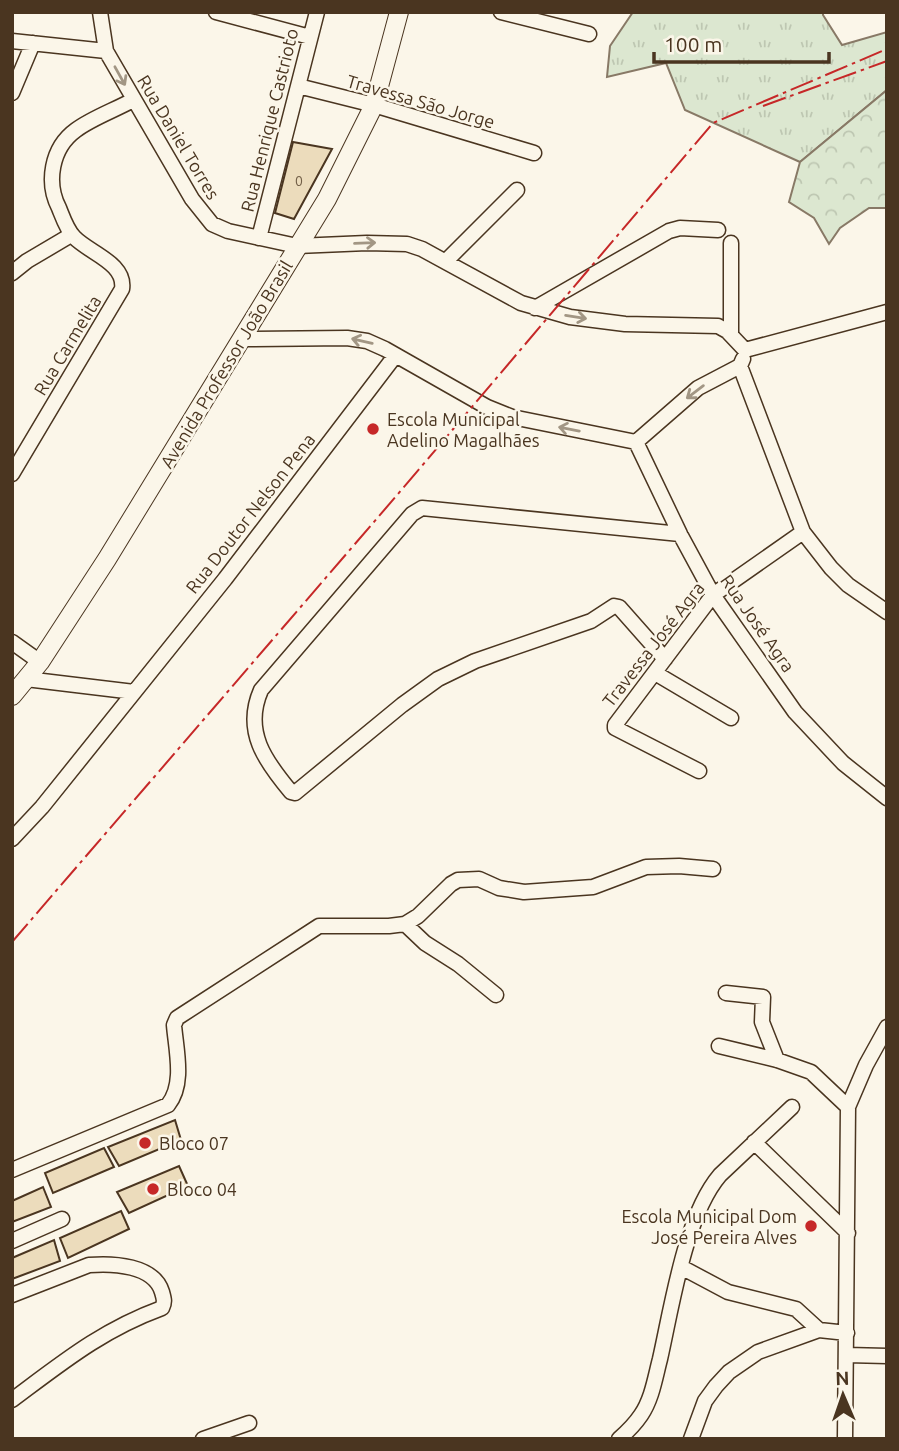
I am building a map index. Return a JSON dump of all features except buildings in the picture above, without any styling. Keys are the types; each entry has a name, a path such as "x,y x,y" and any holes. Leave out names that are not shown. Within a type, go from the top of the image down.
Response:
{"main road":[{"name":"Avenida Professor João Brasil","path":"12,696 40,662 107,559 327,199 374,105 399,12"}],"street":[{"name":"Rua Daniel Torres","path":"100,12 106,51 202,213 212,224 228,231 297,246 407,244 422,248 494,290 535,308 570,317 625,324 718,326 731,335"},
{"path":"216,12 310,37"},
{"name":"Rua Henrique Castrioto","path":"259,238 317,12"},
{"path":"500,12 589,34"},
{"path":"12,41 106,51"},
{"path":"12,93 33,43"},
{"name":"Travessa São Jorge","path":"298,86 374,105 534,153"},
{"path":"12,273 71,235 54,199 51,185 55,159 62,145 75,131 133,100"},
{"path":"446,261 517,190"},
{"path":"535,308 669,230 718,230"},
{"name":"Rua Carmelita","path":"12,474 122,289 123,282 118,270 71,235"},
{"path":"731,243 731,335 745,350"},
{"path":"745,350 887,312"},
{"path":"243,339 347,338 366,341 487,407 512,416 636,442 698,388 740,366"},
{"path":"745,350 740,366 803,532 831,568 887,612"},
{"name":"Rua Doutor Nelson Pena","path":"12,839 42,807 225,579 396,356"},
{"name":"Rua José Agra","path":"636,442 713,595 807,726 843,763 887,798"},
{"path":"665,659 620,607 614,606 591,621 475,661 438,679 402,705 295,793 290,792 261,751 254,716 261,690 422,508 680,534"},
{"name":"Travessa José Agra","path":"699,771 614,727 713,595 803,532"},
{"path":"12,642 40,662"},
{"path":"655,673 730,718"},
{"path":"26,679 134,692"},
{"path":"12,1170 168,1105 177,1087 174,1025 177,1018 319,926 405,924 418,916 458,880 475,878 499,888 524,892 593,887 646,867 713,869"},
{"path":"405,924 425,943 458,964 496,995"},
{"path":"726,993 763,997 762,1022 777,1060"},
{"path":"845,1439 848,1107 866,1065 887,1027"},
{"path":"719,1046 777,1060 811,1072 848,1107"},
{"path":"619,1439 642,1415 651,1396 681,1267 701,1203 709,1188 792,1107"},
{"path":"754,1142 848,1233"},
{"path":"12,1241 62,1219"},
{"path":"12,1295 89,1265 98,1264 139,1270 153,1276 161,1288 164,1306 92,1341 12,1400"},
{"path":"681,1267 728,1292 796,1309 819,1330"},
{"path":"691,1439 705,1401 729,1372 769,1346 819,1330 847,1334"},
{"path":"847,1355 887,1356"},
{"path":"203,1439 249,1423"}],"green space":[{"path":"633,12 823,12 842,45 887,32 887,90 800,162 685,110 666,63 607,77 610,46"},
{"path":"887,90 887,208 869,208 840,228 829,244 814,218 789,202 800,162"}],"power":[{"path":"12,942 713,123 887,49"},
{"path":"763,106 887,61"}],"place":[{"name":"Escola Municipal Adelino Magalhães","path":"373,429"},
{"name":"Bloco 07","path":"145,1143"},
{"name":"Bloco 04","path":"153,1189"},
{"name":"Escola Municipal Dom José Pereira Alves","path":"811,1226"}]}
